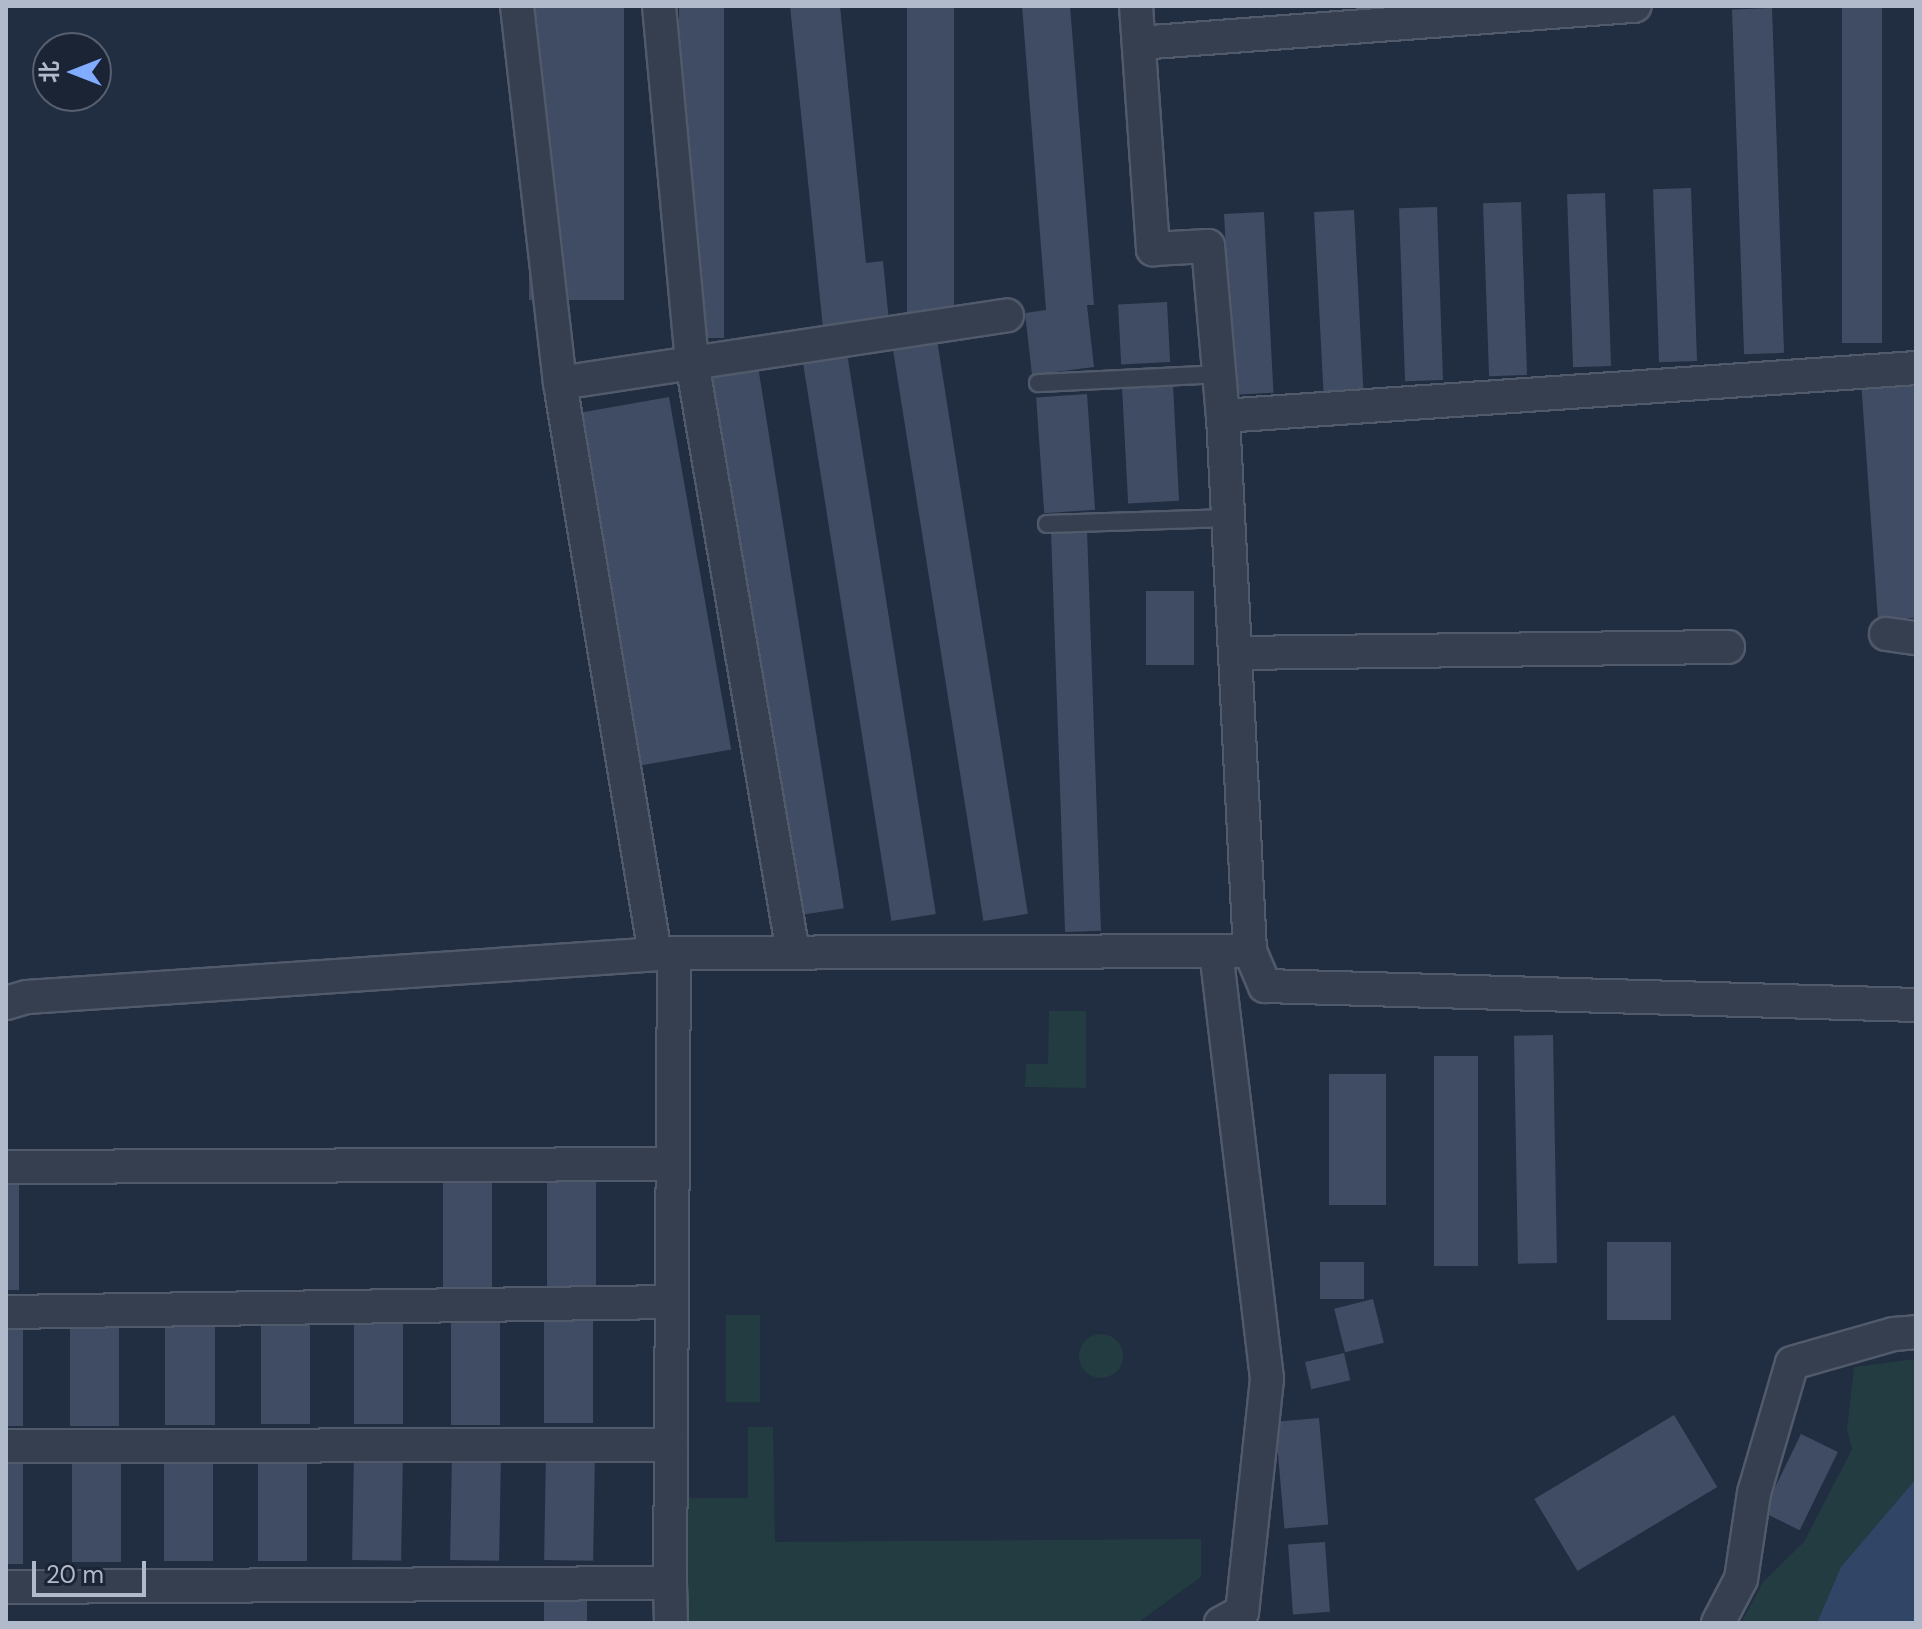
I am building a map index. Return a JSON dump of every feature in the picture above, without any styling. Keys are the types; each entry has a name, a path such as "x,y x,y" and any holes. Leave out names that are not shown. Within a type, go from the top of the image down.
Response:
{"street":[{"path":"517,6 560,383 665,954 673,1164 671,1623"},
{"path":"659,6 692,362 793,952"},
{"path":"1136,6 1153,249 1208,246 1223,416 1250,951 1265,986 1916,1005"},
{"path":"1139,43 1635,6"},
{"path":"560,383 1007,315"},
{"path":"1223,416 1916,368"},
{"path":"1235,653 1728,647"},
{"path":"1216,951 1267,1379 1242,1612 1221,1623"},
{"path":"6,1003 27,997 665,954 1250,951"},
{"path":"6,1167 673,1164"},
{"path":"6,1312 672,1302"},
{"path":"1718,1623 1741,1579 1754,1493 1792,1363 1894,1334 1916,1332"},
{"path":"6,1446 671,1445"},
{"path":"6,1587 670,1583"}],"lane":[{"path":"1038,383 1219,374"},
{"path":"1047,524 1228,518"}],"green space":[{"path":"1049,1011 1086,1011 1086,1088 1025,1087 1026,1064 1048,1064"},
{"path":"726,1315 760,1315 760,1402 726,1402"},
{"path":"1101,1334 1116,1341 1123,1356 1116,1371 1101,1378 1086,1371 1079,1356 1086,1341"},
{"path":"1916,1359 1916,1623 1741,1623 1763,1582 1804,1542 1852,1449 1847,1430 1854,1367"},
{"path":"748,1427 773,1427 775,1542 1201,1539 1201,1577 1137,1623 687,1623 686,1498 748,1498"}],"water":[{"path":"1916,1479 1916,1623 1817,1623 1841,1567"}],"building":[{"path":"529,6 624,6 624,300 529,300"},
{"path":"679,6 724,6 724,338 679,338"},
{"path":"790,6 840,6 866,263 883,261 889,322 823,328"},
{"path":"907,6 954,6 954,316 907,316"},
{"path":"1022,6 1070,6 1094,305 1087,305 1094,367 1032,375 1025,313 1046,310"},
{"path":"1842,6 1882,6 1882,343 1842,343"},
{"path":"1772,8 1784,353 1744,354 1732,9"},
{"path":"1691,188 1697,361 1659,362 1653,189"},
{"path":"1605,193 1611,366 1573,367 1567,194"},
{"path":"1521,202 1527,375 1489,376 1483,203"},
{"path":"1437,207 1443,380 1405,381 1399,208"},
{"path":"1354,210 1363,391 1324,393 1314,212"},
{"path":"1264,212 1273,393 1234,395 1224,214"},
{"path":"1167,302 1170,362 1121,364 1118,305"},
{"path":"937,340 1028,914 983,921 893,347"},
{"path":"847,353 936,914 891,921 803,360"},
{"path":"758,366 844,908 797,916 712,373"},
{"path":"1916,377 1916,618 1878,620 1861,381"},
{"path":"1173,385 1179,501 1128,504 1122,388"},
{"path":"1087,394 1095,510 1044,513 1036,398"},
{"path":"669,397 731,750 638,766 575,413"},
{"path":"1087,530 1101,931 1065,932 1051,531"},
{"path":"1146,591 1194,591 1194,665 1146,665"},
{"path":"1553,1035 1557,1263 1518,1264 1514,1036"},
{"path":"1434,1056 1478,1056 1478,1266 1434,1266"},
{"path":"1329,1074 1386,1074 1386,1205 1329,1205"},
{"path":"6,1181 19,1181 19,1290 6,1290"},
{"path":"443,1181 492,1181 492,1290 443,1290"},
{"path":"547,1181 596,1181 596,1290 547,1290"},
{"path":"1607,1242 1671,1242 1671,1320 1607,1320"},
{"path":"1320,1262 1364,1262 1364,1299 1320,1299"},
{"path":"1373,1299 1384,1343 1345,1352 1334,1309"},
{"path":"544,1314 593,1314 593,1423 544,1423"},
{"path":"261,1315 310,1315 310,1424 261,1424"},
{"path":"354,1315 403,1315 403,1424 354,1424"},
{"path":"165,1316 215,1316 215,1425 165,1425"},
{"path":"451,1316 500,1316 500,1425 451,1425"},
{"path":"6,1317 23,1317 23,1426 6,1426"},
{"path":"70,1317 119,1317 119,1426 70,1426"},
{"path":"1344,1353 1350,1380 1311,1389 1305,1362"},
{"path":"1674,1415 1717,1487 1578,1571 1534,1499"},
{"path":"1319,1418 1328,1525 1284,1528 1275,1422"},
{"path":"1801,1434 1838,1452 1800,1530 1763,1512"},
{"path":"354,1451 403,1452 401,1561 352,1560"},
{"path":"452,1451 501,1452 499,1561 450,1560"},
{"path":"546,1451 595,1452 593,1561 544,1560"},
{"path":"164,1452 213,1452 213,1561 164,1561"},
{"path":"258,1452 307,1452 307,1561 258,1561"},
{"path":"72,1453 121,1453 121,1562 72,1562"},
{"path":"6,1455 23,1455 23,1564 6,1564"},
{"path":"1325,1542 1330,1612 1293,1614 1288,1545"},
{"path":"544,1599 587,1599 587,1623 544,1623"}]}
